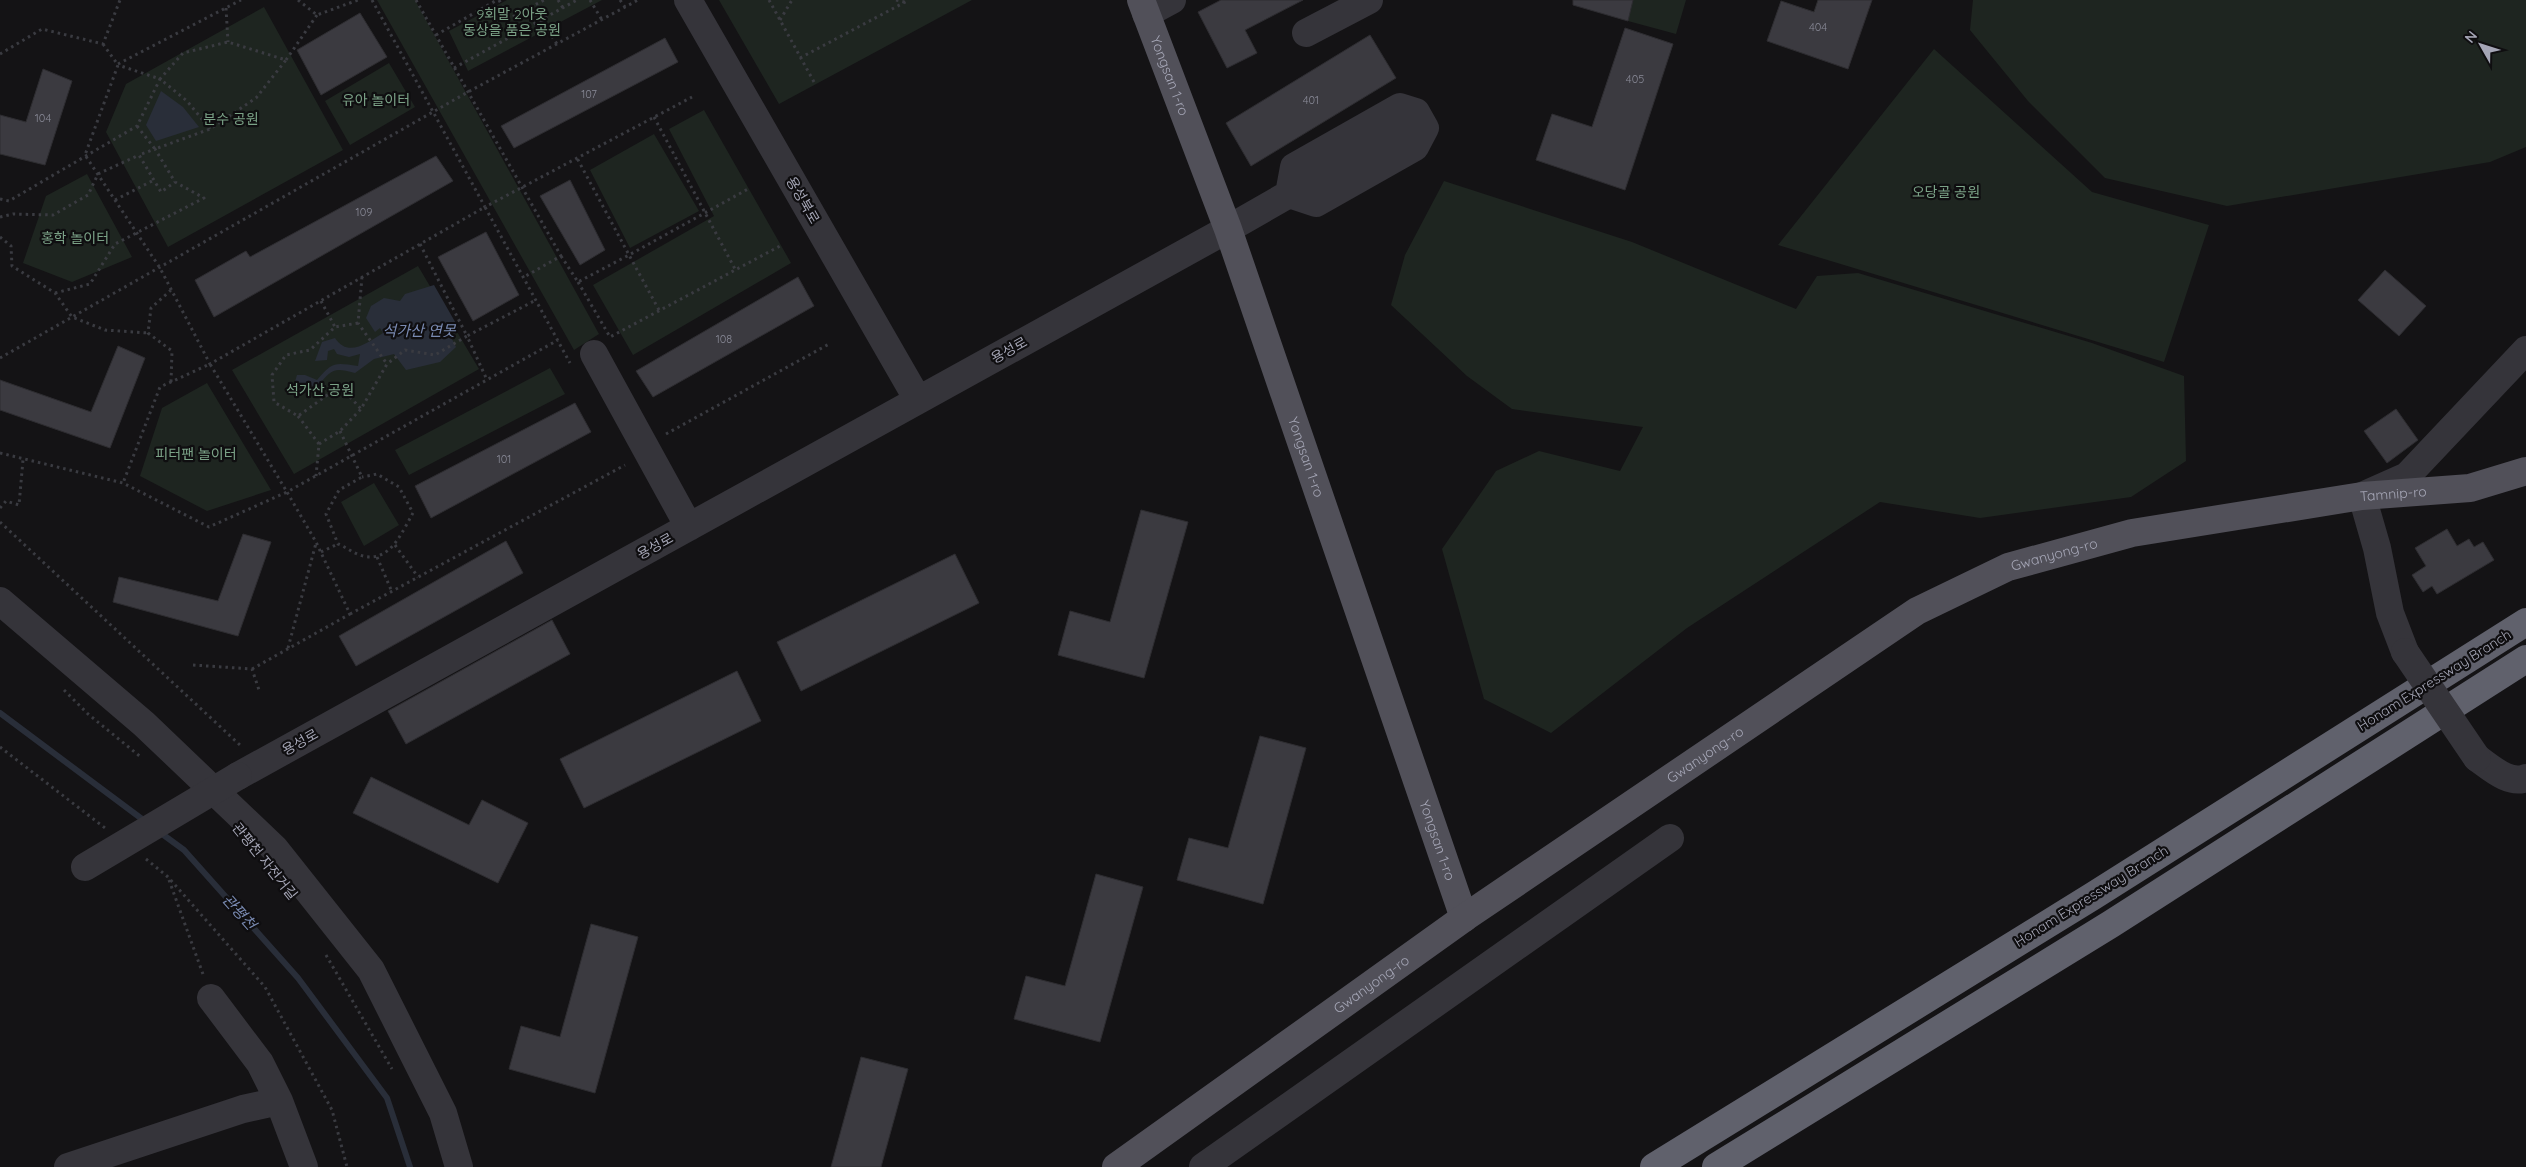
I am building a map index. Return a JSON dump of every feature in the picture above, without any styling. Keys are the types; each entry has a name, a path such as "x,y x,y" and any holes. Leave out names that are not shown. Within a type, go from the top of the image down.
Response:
{"highway":[{"name":"Honam Expressway Branch","path":"1654,1167 2093,896 2526,622"},
{"path":"1716,1167 2111,924 2526,660"}],"main road":[{"name":"Yongsan 1-ro","path":"1144,7 1228,229 1464,918"},
{"name":"Tamnip-ro","path":"2362,496 2470,488 2526,471"},
{"name":"Gwanyong-ro","path":"1116,1167 1464,918 1917,611 2008,567 2132,534 2362,496"}],"street":[{"name":"용성북로","path":"688,0 918,400"},
{"path":"1144,7 1172,0"},
{"path":"1306,33 1369,0"},
{"path":"1400,107 1416,112 1425,128 1415,147 1316,203 1289,194 1294,167 1400,107"},
{"name":"용성로","path":"85,867 238,776 1228,229 1401,130"},
{"name":"Tamnip-ro","path":"2362,496 2407,476 2526,350"},
{"path":"582,360 689,527"},
{"path":"2362,496 2377,548 2390,613 2405,652 2476,758 2499,774 2520,781 2526,778"},
{"path":"0,601 144,724 275,849 371,970 443,1113 459,1167"},
{"path":"1203,1167 1670,838"},
{"path":"211,998 260,1063 279,1101 304,1167"},
{"path":"68,1167 243,1109 279,1101"}],"path":[{"path":"103,44 120,0"},
{"path":"85,154 118,64 241,0"},
{"path":"298,0 317,15"},
{"path":"0,217 13,214 53,215 88,195 98,174 139,155 210,129 256,98 286,60 317,15 358,0"},
{"path":"372,0 558,340 582,360"},
{"path":"416,0 561,256 610,336 780,246"},
{"path":"436,35 498,0 509,19 544,0"},
{"path":"558,0 563,8"},
{"path":"454,68 577,0"},
{"path":"590,0 602,20"},
{"path":"620,0 625,7"},
{"path":"0,358 468,92 638,0"},
{"path":"769,0 814,82"},
{"path":"780,20 792,0"},
{"path":"896,0 904,2"},
{"path":"800,58 909,0"},
{"path":"226,8 228,42"},
{"path":"541,20 557,44"},
{"path":"0,54 42,29 103,44 118,64 160,79 187,101 210,129"},
{"path":"0,198 9,201 85,154 137,126 160,79 183,53 228,42 286,60"},
{"path":"123,483 160,387 210,364 485,207 692,97"},
{"path":"654,117 735,269"},
{"path":"55,293 90,284 115,244 204,198 175,182 155,149 137,126"},
{"path":"85,154 160,268 210,364 316,542 350,614"},
{"path":"139,155 161,192 175,182"},
{"path":"577,158 659,310"},
{"path":"115,200 154,180"},
{"path":"578,282 748,189"},
{"path":"0,237 11,246 12,266 55,293 72,318 105,330 148,334 172,351 172,382"},
{"path":"420,244 467,336 487,380"},
{"path":"524,277 561,256"},
{"path":"362,277 358,324 387,364"},
{"path":"148,334 151,308 171,290"},
{"path":"318,444 340,430 361,409 387,364 405,350 435,355 536,300"},
{"path":"321,301 335,327"},
{"path":"316,476 318,444 298,416 274,402 272,375 286,355 310,350 335,327 358,324"},
{"path":"0,453 123,483 209,527 287,492 558,340"},
{"path":"667,435 829,344"},
{"path":"298,416 340,386 361,409"},
{"path":"340,430 362,477"},
{"path":"193,665 252,670 350,614 626,466 621,458"},
{"path":"0,508 6,501 19,505 23,460"},
{"path":"377,474 398,487 413,513 395,545 377,557 363,556 338,544 326,514 340,490 362,477 377,474"},
{"path":"0,522 241,746"},
{"path":"288,649 316,542"},
{"path":"321,552 338,544"},
{"path":"395,545 418,577"},
{"path":"377,557 392,592"},
{"path":"252,670 260,693"},
{"path":"62,688 88,714 148,763"},
{"path":"0,748 113,834"},
{"path":"145,858 168,877 265,987 332,1110 347,1167"},
{"path":"168,877 211,998"},
{"path":"320,947 394,1074"}],"green space":[{"path":"377,0 415,0 599,334 574,350"},
{"name":"9회말 2아웃 동상을 품은 공원","path":"507,0 602,0 468,71 449,31"},
{"path":"719,0 972,0 779,104"},
{"path":"1633,0 1686,0 1676,34 1628,21"},
{"path":"1973,0 2526,0 2526,147 2490,162 2227,206 2105,178 2028,101 1970,30"},
{"name":"분수 공원","path":"264,7 343,150 168,247 106,132 126,84"},
{"name":"오당골 공원","path":"1934,49 2092,192 2209,225 2164,362 1778,245"},
{"name":"유아 놀이터","path":"389,63 415,107 350,145 325,101"},
{"path":"704,110 791,263 633,355 593,285 714,216 669,129"},
{"path":"654,134 699,211 630,248 590,170"},
{"name":"홍학 놀이터","path":"87,174 132,257 72,282 23,263 46,196"},
{"path":"1444,181 1632,242 1796,309 1817,276 1858,273 2092,343 2184,376 2186,461 2131,497 1980,518 1880,502 1687,628 1551,733 1484,699 1442,549 1496,471 1539,451 1620,471 1643,427 1512,409 1467,376 1391,305 1405,255"},
{"name":"석가산 공원","path":"418,266 479,369 294,474 232,370"},
{"path":"550,368 565,394 409,475 395,450"},
{"name":"피터팬 놀이터","path":"207,383 271,490 207,511 140,476 162,408"},
{"path":"374,483 399,525 364,546 341,502"}],"water":[{"path":"161,91 183,107 199,127 156,141 146,125"},
{"name":"석가산 연못","path":"434,285 458,327 452,339 456,347 440,362 406,370 394,354 374,359 355,373 342,370 333,371 317,387 303,383 293,388 297,375 305,375 317,380 331,366 344,364 358,366 360,354 349,357 337,354 334,349 328,351 327,360 315,361 322,342 335,338 340,344 352,348 358,347 383,333 380,328 375,332 366,318 371,306 384,298 400,301 405,294"}],"building":[{"path":"1221,0 1303,0 1245,30 1257,53 1227,68 1198,12"},
{"path":"1573,0 1633,0 1628,21 1573,5"},
{"path":"1818,0 1872,0 1848,69 1767,41 1781,1 1814,12"},
{"path":"360,13 387,57 321,95 297,50"},
{"path":"1625,28 1673,44 1625,190 1536,160 1552,114 1592,127"},
{"path":"1370,35 1396,78 1251,166 1226,123"},
{"path":"665,38 678,62 514,148 501,126"},
{"path":"43,69 72,81 45,165 0,154 0,115 26,122"},
{"path":"436,156 453,181 214,317 195,280 246,251 250,257"},
{"path":"570,180 605,250 580,265 540,196"},
{"path":"486,232 519,295 473,321 438,257"},
{"path":"2385,270 2426,306 2399,336 2358,300"},
{"path":"798,277 814,306 653,397 636,371"},
{"path":"118,346 145,358 110,448 0,410 0,380 91,412"},
{"path":"575,403 591,432 431,518 415,486"},
{"path":"2396,409 2418,440 2387,463 2364,431"},
{"path":"1141,510 1188,522 1144,678 1058,655 1070,611 1110,622"},
{"path":"2447,529 2457,546 2469,539 2474,547 2483,542 2494,560 2437,594 2432,586 2423,592 2412,575 2426,566 2415,548"},
{"path":"243,534 271,542 238,636 113,602 119,577 218,601"},
{"path":"506,541 523,573 356,666 339,636"},
{"path":"955,554 979,603 801,691 777,642"},
{"path":"552,620 570,654 406,744 388,711"},
{"path":"737,671 761,721 584,808 560,759"},
{"path":"1260,736 1306,748 1263,904 1177,880 1189,838 1228,848"},
{"path":"371,777 469,825 482,800 528,823 498,883 353,813"},
{"path":"1096,874 1143,887 1100,1042 1014,1019 1026,976 1065,986"},
{"path":"591,924 638,937 595,1093 509,1069 521,1026 560,1037"},
{"path":"861,1057 908,1069 881,1167 831,1167"}],"waterway":[{"name":"관평천","path":"0,713 146,822"},
{"name":"관평천","path":"158,831 184,850 298,978 387,1098 410,1167"}]}
